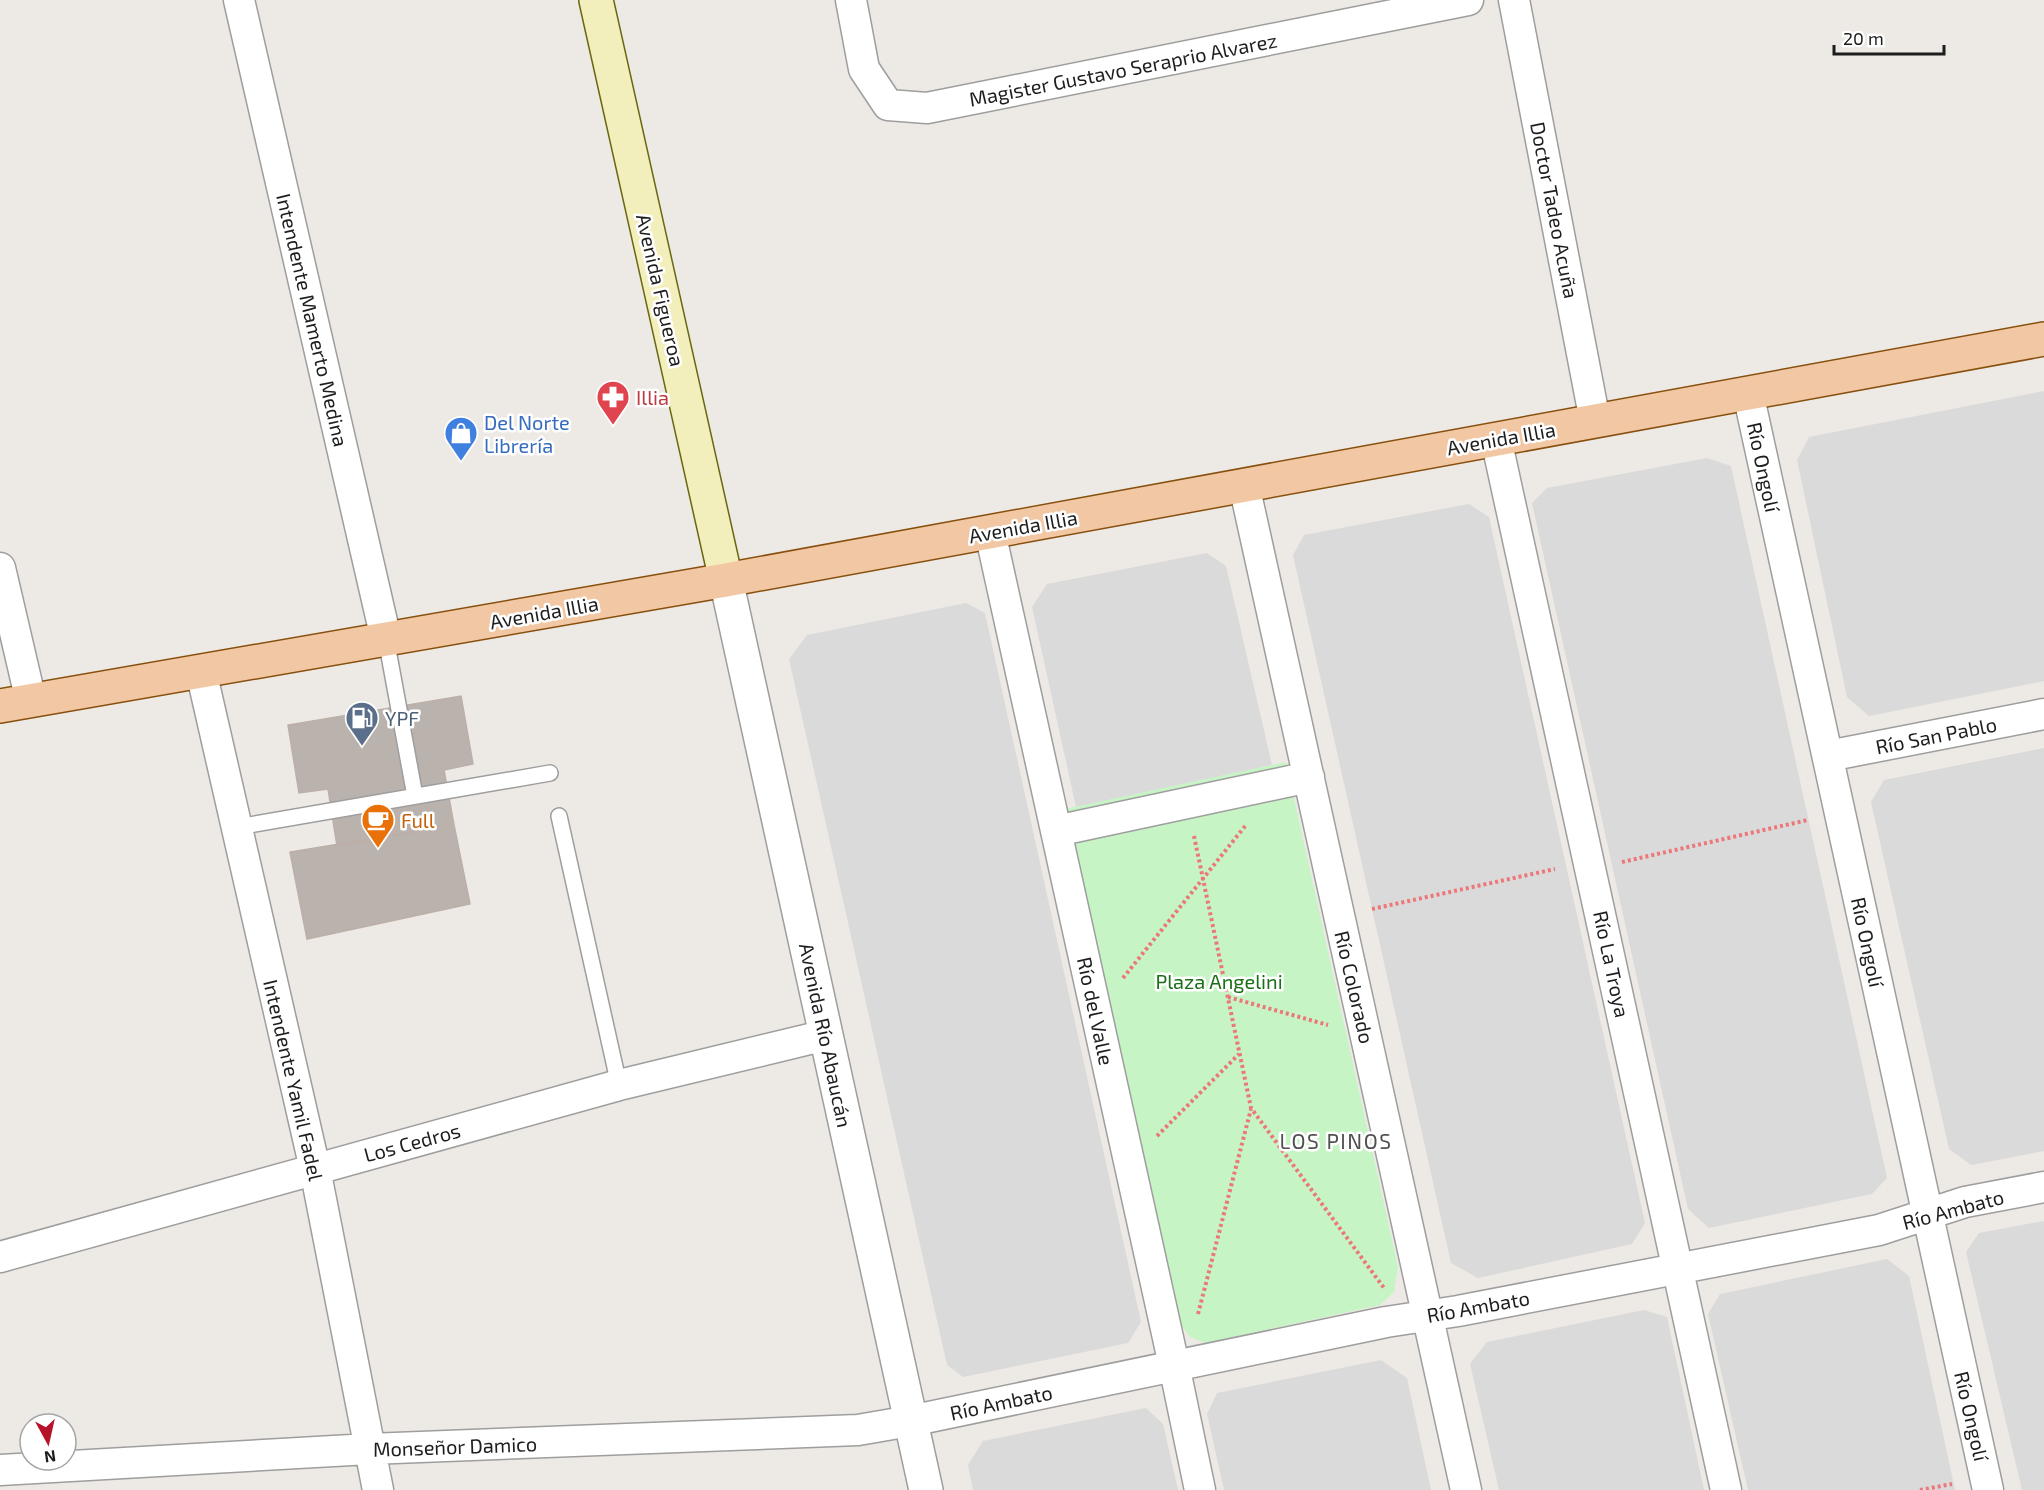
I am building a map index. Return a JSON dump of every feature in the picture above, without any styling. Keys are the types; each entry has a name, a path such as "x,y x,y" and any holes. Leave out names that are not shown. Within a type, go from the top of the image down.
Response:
{"main road":[{"name":"Avenida Figueroa","path":"597,0 726,580"},
{"name":"Avenida Illia","path":"15,704 726,580 2044,339"}],"street":[{"name":"Intendente Mamerto Medina","path":"239,0 386,639"},
{"name":"Magister Gustavo Seraprio Alvarez","path":"851,0 864,69 888,105 927,108 1468,0"},
{"name":"Doctor Tadeo Acuña","path":"1514,0 1595,421"},
{"name":"Río Ongolí","path":"1748,393 1988,1490"},
{"name":"Río La Troya","path":"1496,439 1726,1490"},
{"name":"Río Colorado","path":"1244,485 1294,779 1428,1316 1466,1490"},
{"name":"Río del Valle","path":"990,532 1200,1490"},
{"path":"0,568 15,704"},
{"name":"Avenida Río Abaucán","path":"726,580 926,1490"},
{"name":"Intendente Yamil Fadel","path":"201,671 315,1169 378,1490"},
{"name":"Río San Pablo","path":"1828,756 2044,714"},
{"path":"1056,831 1294,779"},
{"name":"Los Cedros","path":"0,1257 619,1085 826,1035"},
{"name":"Río Ambato","path":"910,1421 1386,1322 1428,1316 1879,1230 1965,1202 2044,1187"},
{"name":"Monseñor Damico","path":"0,1470 369,1449 858,1430 910,1421"}],"lane":[{"path":"386,639 415,796"},
{"path":"237,827 550,773"},
{"path":"559,816 619,1085"}],"path":[{"path":"1122,979 1203,879 1294,779"},
{"path":"1187,803 1251,1108 1384,1288"},
{"path":"1228,997 1335,1027"},
{"path":"1149,1144 1239,1053"},
{"path":"1198,1314 1251,1108"},
{"path":"1376,1293 1384,1288 1386,1280"}],"shaded area":[{"path":"2044,391 2044,681 1869,716 1847,697 1797,460 1809,437"},
{"path":"1707,458 1731,466 1887,1178 1872,1194 1709,1228 1688,1209 1532,503 1547,488"},
{"path":"1469,504 1489,517 1645,1223 1632,1244 1478,1278 1451,1263 1293,555 1304,535"},
{"path":"1207,553 1226,566 1272,765 1076,807 1032,607 1047,584"},
{"path":"966,603 985,613 1141,1322 1128,1343 963,1377 947,1365 789,659 807,635"},
{"path":"2044,748 2044,1151 1971,1165 1949,1149 1871,802 1884,780"},
{"path":"2044,1221 2044,1490 2022,1490 1966,1252 1979,1233"},
{"path":"1887,1259 1909,1276 1955,1490 1748,1490 1708,1314 1720,1294"},
{"path":"1644,1310 1667,1317 1704,1490 1499,1490 1470,1364 1487,1342"},
{"path":"1381,1360 1407,1378 1431,1490 1224,1490 1207,1414 1217,1393"},
{"path":"1146,1408 1163,1424 1178,1490 973,1490 968,1465 983,1441"}],"green space":[{"name":"Plaza Angelini","path":"1286,762 1398,1267 1394,1292 1380,1305 1206,1343 1190,1337 1179,1322 1065,809"}],"building":[{"path":"461,696 473,764 444,770 454,825 337,846 328,789 299,793 288,725"},
{"path":"454,825 470,904 307,939 290,852"}],"place":[{"name":"Illia","path":"613,426"},
{"name":"Del Norte Librería","path":"461,462"},
{"name":"YPF","path":"362,747"},
{"name":"Full","path":"378,849"}],"district":[{"name":"LOS PINOS","path":"1336,1140"}]}
